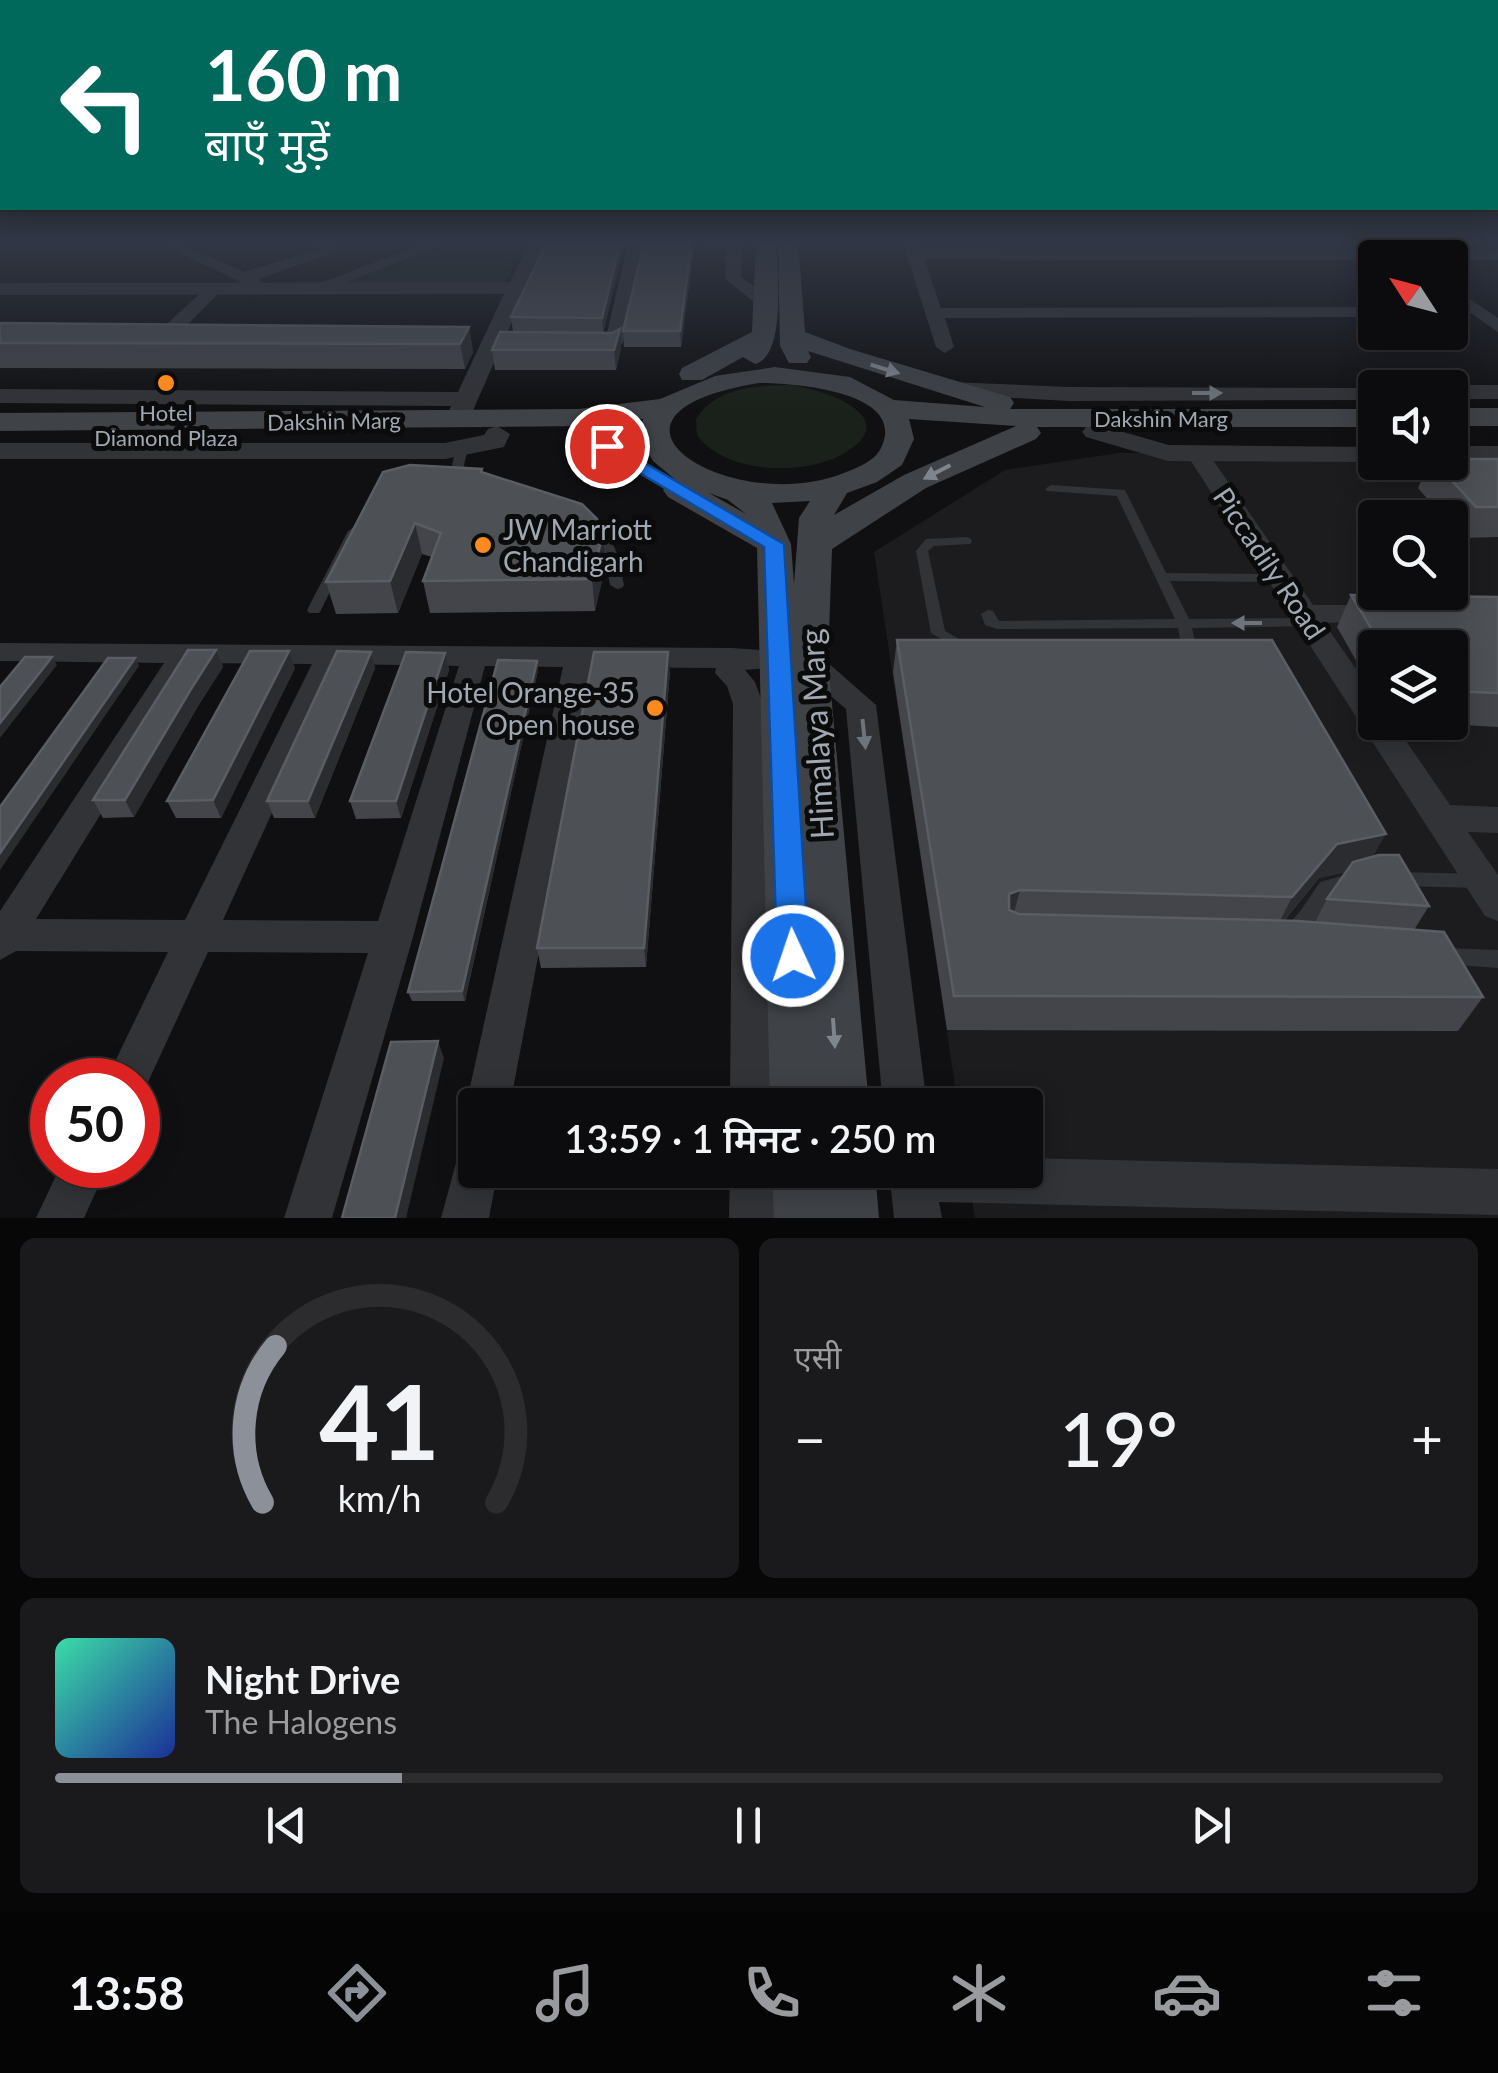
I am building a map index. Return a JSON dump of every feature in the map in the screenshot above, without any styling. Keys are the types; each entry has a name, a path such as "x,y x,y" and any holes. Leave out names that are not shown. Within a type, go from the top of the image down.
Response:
{"main road":[{"path":"732,378 748,365 764,336 764,297"},
{"path":"792,297 800,362 816,378"},
{"path":"577,426 764,336"},
{"path":"794,336 841,356 951,390 1093,426"},
{"path":"732,378 788,374 845,384 888,408 898,424 900,440 892,457"},
{"name":"Dakshin Marg","path":"0,422 455,441 577,426 667,407 695,390 732,378"},
{"path":"1311,418 1328,399 1341,393"},
{"path":"667,407 659,418 656,440 664,455 679,468 729,488"},
{"name":"Dakshin Marg","path":"888,408 1093,426 1358,432"},
{"path":"1468,417 1498,417"},
{"name":"Dakshin Marg","path":"729,488 764,493 834,488 934,440 1093,426 1358,418"},
{"path":"577,426 607,446 794,545 992,446 1026,433"},
{"name":"Dakshin Marg","path":"0,432 497,434 577,426 656,440"},
{"path":"1468,432 1498,432"},
{"name":"Himalaya Marg","path":"729,488 752,498 794,545"},
{"name":"Himalaya Marg","path":"800,1088 794,545 834,488"},
{"name":"Himalaya Marg","path":"793,660 837,1088"},
{"path":"805,1188 806,1218"},
{"path":"845,1188 847,1218"}],"street":[{"path":"201,339 153,339 205,297"},
{"path":"455,441 516,297"},
{"path":"574,342 614,343 624,297"},
{"path":"759,297 764,300"},
{"path":"929,297 944,347"},
{"path":"1468,304 1498,327"},
{"path":"934,313 1358,312"},
{"path":"1468,312 1478,312"},
{"path":"951,390 1069,394 1358,393"},
{"path":"0,396 249,392 455,441"},
{"path":"1468,392 1498,392"},
{"path":"1093,426 1142,448 1198,455 1358,454"},
{"path":"0,451 494,441 497,434"},
{"path":"1468,454 1498,454"},
{"name":"Piccadily Road","path":"1198,455 1358,695"},
{"path":"1307,618 1401,614"},
{"path":"3,664 580,657 793,660 861,705 903,1088"},
{"path":"491,1088 580,657"},
{"path":"732,658 730,673 740,682 748,704 752,1088"},
{"path":"2,938 177,666"},
{"path":"138,1058 326,666"},
{"path":"308,1218 472,669"},
{"name":"Piccadily Road","path":"1388,740 1490,894"},
{"path":"1440,818 1498,820"},
{"path":"2,938 394,937"},
{"path":"60,1218 75,1188"},
{"path":"465,1218 471,1188"},
{"path":"753,1188 753,1218"},
{"path":"914,1189 1498,1192"}],"lane":[{"path":"455,441 464,486"},
{"path":"446,487 482,490"},
{"path":"1051,489 1122,493 1184,623 1188,641 1181,646 1149,647"},
{"path":"577,518 608,545 617,585"},
{"path":"314,610 360,520"},
{"path":"966,541 930,542 922,551 938,633 954,645 983,646"},
{"path":"1163,577 1280,578"},
{"path":"988,614 990,622 998,624 1307,618"},
{"path":"1301,944 1282,942 1308,916 1326,887 1360,878 1490,894"},
{"path":"1420,954 1498,960"}],"shaded area":[{"path":"789,385 818,391 850,405 862,415 866,426 863,438 848,451 812,465 768,468 727,458 697,435 696,419 704,408 725,394"},
{"path":"1498,452 1498,1218 975,1218 970,1188 1043,1188 1043,1088 955,1088 874,552 1005,470 1119,453 1358,453 1358,480 1468,480 1468,458"}],"building":[{"path":"521,297 607,297 602,318 511,317"},
{"path":"631,297 685,297 680,331 623,331"},
{"path":"0,323 469,327 460,344 0,343"},
{"path":"620,329 614,350 492,350 500,332 612,333"},
{"path":"1468,459 1498,459 1498,507 1476,507 1451,480 1468,480"},
{"path":"410,465 482,469 481,472 582,504 597,519 602,537 592,579 423,581 441,533 415,523 390,581 326,582 383,472"},
{"path":"1468,597 1498,597 1498,693 1468,692 1468,630 1372,630 1360,610 1468,610"},
{"path":"897,640 1272,640 1386,834 1337,844 1292,897 1020,890 1009,894 1009,910 1019,914 1298,921 1444,932 1483,997 954,996"},
{"path":"188,650 216,650 125,800 93,800"},
{"path":"250,651 289,651 213,800 167,801"},
{"path":"337,651 371,652 308,801 267,801"},
{"path":"406,652 445,653 396,801 350,801"},
{"path":"594,652 668,652 644,948 537,948"},
{"path":"25,657 52,657 0,723 0,687"},
{"path":"108,658 135,658 0,853 0,807"},
{"path":"498,660 537,661 462,991 408,992"},
{"path":"1379,855 1399,855 1429,906 1327,899 1353,862"},
{"path":"438,1041 395,1218 342,1218 391,1042"}],"place":[{"name":"Hotel Diamond Plaza","path":"166,383"},
{"name":"JW Marriott Chandigarh","path":"483,545"},
{"name":"Hotel Orange-35 Open house","path":"655,708"}],"route":[{"path":"607,446 774,544 793,956"}]}
